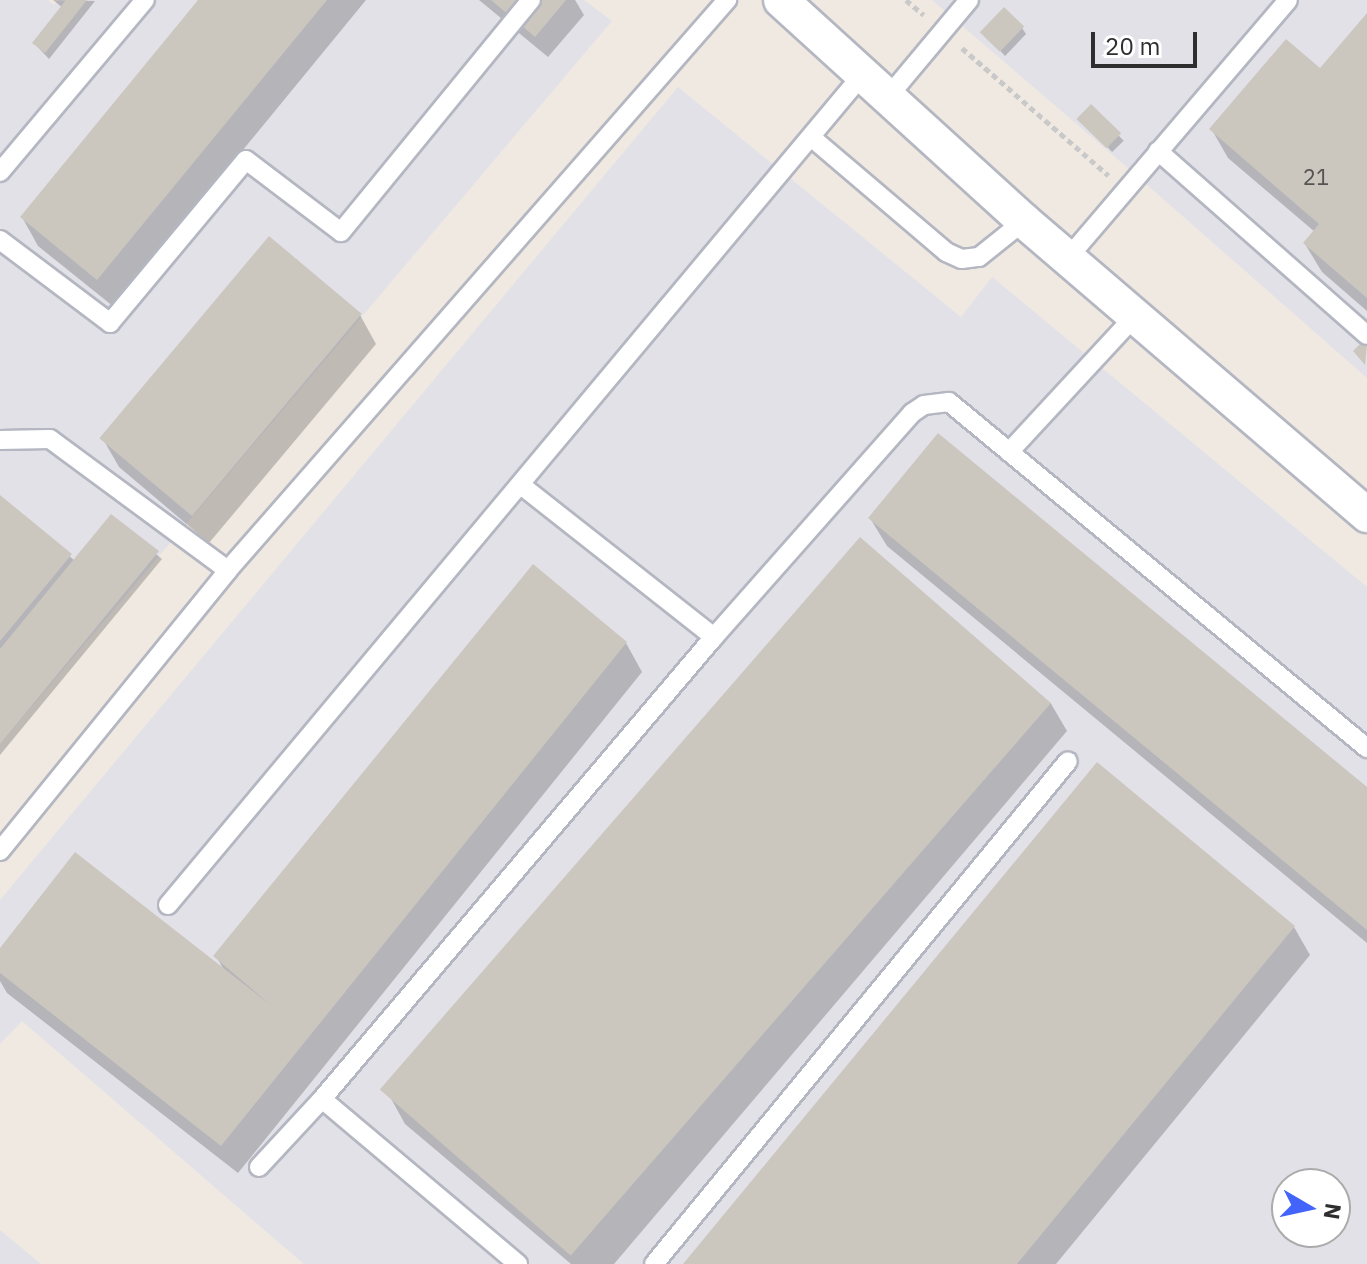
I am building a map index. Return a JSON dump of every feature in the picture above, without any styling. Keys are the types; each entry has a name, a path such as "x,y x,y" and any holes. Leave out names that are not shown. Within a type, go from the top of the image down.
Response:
{"street":[{"path":"781,0 1067,259 1367,515"}],"lane":[{"path":"0,172 145,0"},
{"path":"0,240 110,323 246,160 341,232 531,0"},
{"path":"0,851 228,570 727,0"},
{"path":"887,98 969,0"},
{"path":"1067,259 1288,0"},
{"path":"168,905 522,486 862,75"},
{"path":"811,137 946,252 962,259 979,257 1024,221"},
{"path":"1158,151 1367,335"},
{"path":"1009,452 1135,316"},
{"path":"259,1167 322,1099 714,637 924,405 949,402 1367,748"},
{"path":"0,440 50,439 228,570"},
{"path":"522,486 714,637"},
{"path":"654,1264 1068,761"},
{"path":"322,1099 518,1264"}],"path":[{"path":"906,0 1125,190"}],"shaded area":[{"path":"0,0 48,0 54,5 59,0 584,0 612,21 0,744"},
{"path":"932,0 1367,0 1367,378 1137,176"},
{"path":"678,87 961,317 992,277 1367,587 1367,1264 304,1264 22,1021 0,1044 0,900"},
{"path":"0,1230 41,1264 0,1264"}],"building":[{"path":"66,0 87,0 45,53 32,43"},
{"path":"198,0 327,0 97,280 20,217"},
{"path":"491,0 566,0 535,37"},
{"path":"1004,7 1024,26 1000,52 980,32"},
{"path":"1367,13 1367,298 1303,243 1319,224 1209,129 1286,39 1320,68"},
{"path":"1091,104 1121,133 1107,148 1076,119"},
{"path":"269,236 362,314 192,516 99,438"},
{"path":"1363,341 1367,345 1365,365 1353,351"},
{"path":"938,433 1367,787 1367,930 868,518"},
{"path":"0,495 72,554 0,641"},
{"path":"111,514 159,551 0,744 0,649"},
{"path":"860,537 1051,703 571,1255 380,1089"},
{"path":"533,564 627,642 221,1146 0,973 0,948 75,852 272,1006 213,956"},
{"path":"1097,762 1295,926 1017,1264 683,1264"}]}
